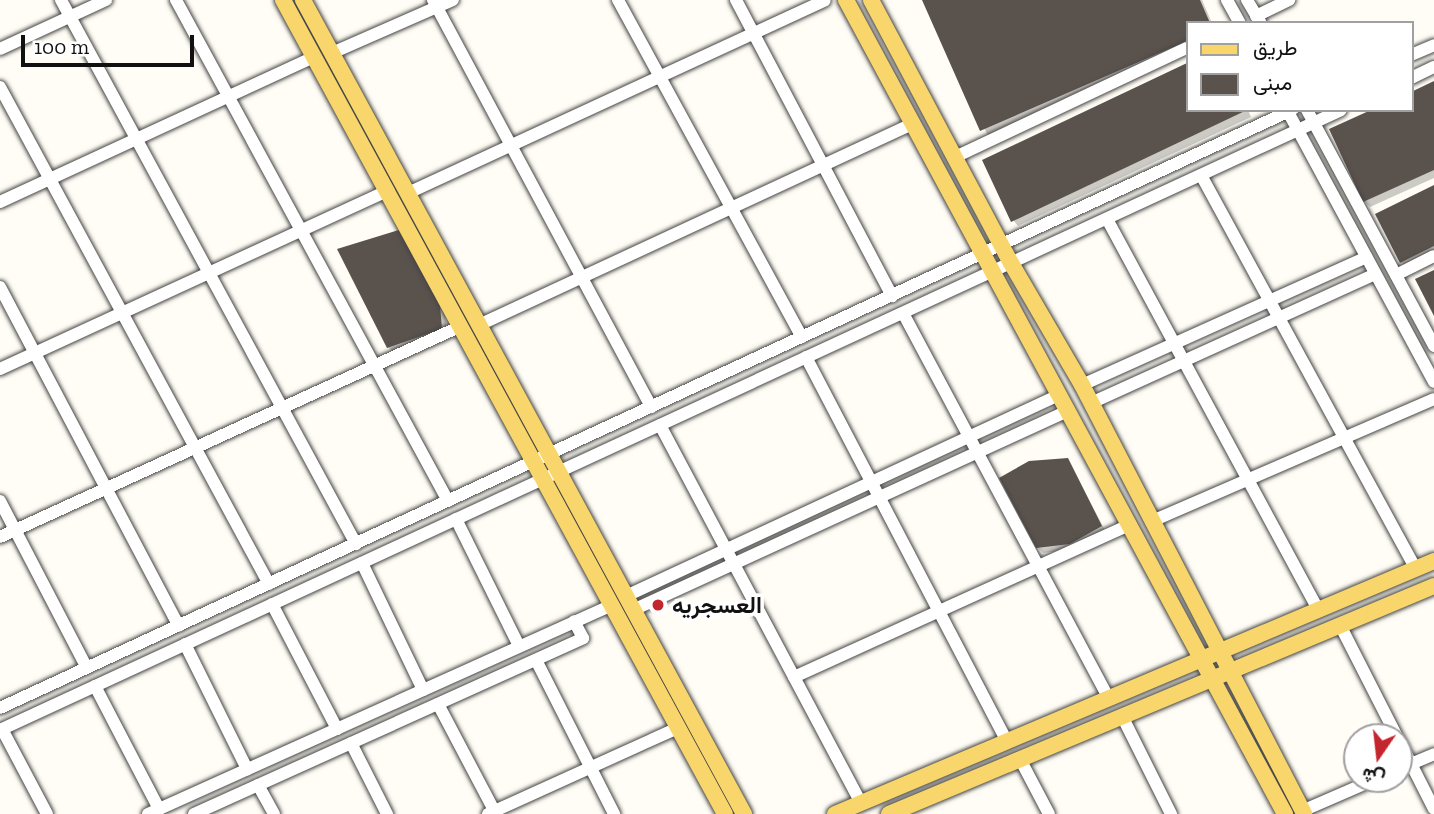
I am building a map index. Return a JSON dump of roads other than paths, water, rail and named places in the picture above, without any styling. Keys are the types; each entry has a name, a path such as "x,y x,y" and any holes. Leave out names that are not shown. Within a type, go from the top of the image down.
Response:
{"main road":[{"path":"283,0 461,326 541,458 559,472 624,604 678,728 725,814"},
{"path":"303,0 479,325 541,458 543,479 624,604 744,814"},
{"path":"846,0 1285,814"},
{"path":"871,0 1001,245 1082,385 1303,812"},
{"path":"835,814 1434,561"},
{"path":"889,814 1434,586"}],"street":[{"path":"61,0 356,544"},
{"path":"0,49 106,0"},
{"path":"176,0 448,501"},
{"path":"332,53 435,4 453,0"},
{"path":"618,0 802,337"},
{"path":"736,0 892,296"},
{"path":"408,193 825,0"},
{"path":"1227,0 1239,21"},
{"path":"1247,0 1258,19 1289,0"},
{"path":"435,4 651,407"},
{"path":"1413,54 1434,45"},
{"path":"955,157 1186,48"},
{"path":"0,202 314,57"},
{"path":"1413,77 1434,67"},
{"path":"0,87 269,584"},
{"path":"0,708 1287,112"},
{"path":"1289,112 1434,382"},
{"path":"1308,112 1434,346"},
{"path":"47,814 1,729 1338,112"},
{"path":"479,325 913,124"},
{"path":"1201,175 1416,569"},
{"path":"0,369 387,191"},
{"path":"1107,219 1318,610"},
{"path":"1396,275 1434,256"},
{"path":"1082,385 1367,257"},
{"path":"1091,403 1375,274"},
{"path":"0,287 179,626"},
{"path":"904,313 1110,698"},
{"path":"0,537 461,326"},
{"path":"806,358 1007,742"},
{"path":"624,604 726,550 1059,396"},
{"path":"1152,522 1434,399"},
{"path":"95,686 153,812 575,621 734,565 881,500 1068,411"},
{"path":"660,425 860,803"},
{"path":"0,501 87,668"},
{"path":"456,519 519,646"},
{"path":"793,677 1129,525"},
{"path":"362,563 423,690"},
{"path":"272,604 337,729"},
{"path":"194,814 583,638 575,621"},
{"path":"1340,625 1390,723"},
{"path":"185,644 247,769"},
{"path":"536,660 614,814"},
{"path":"438,704 493,813 678,728"},
{"path":"1122,716 1171,814"},
{"path":"351,743 387,814"},
{"path":"1413,763 1434,754"},
{"path":"1020,759 1049,814"},
{"path":"1413,779 1434,809"},
{"path":"258,785 274,814"},
{"path":"1303,812 1345,793"}],"place":[{"name":"العسجريه","path":"658,605"}]}
